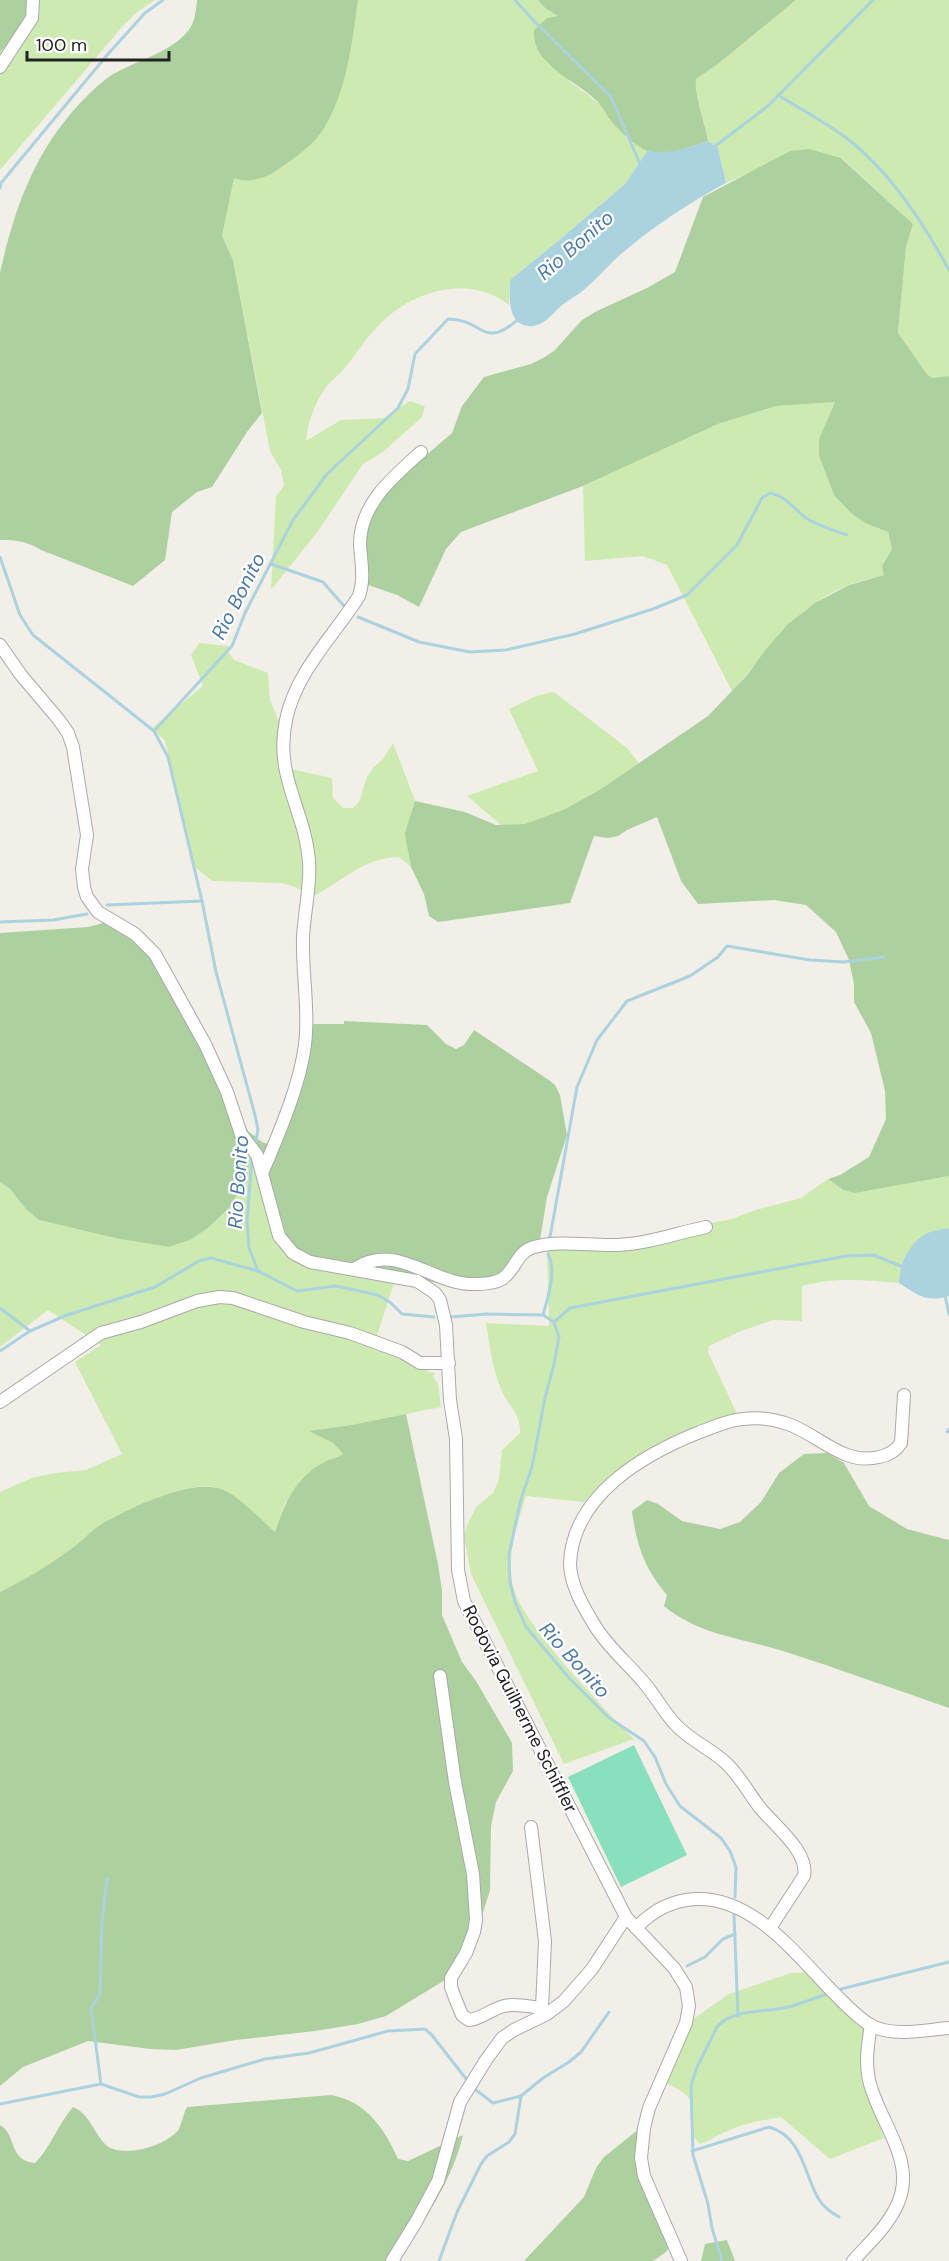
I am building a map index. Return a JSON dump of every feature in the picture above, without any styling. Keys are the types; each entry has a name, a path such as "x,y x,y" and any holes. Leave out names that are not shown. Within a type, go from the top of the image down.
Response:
{"street":[{"path":"0,67 32,18 33,0"},
{"path":"263,1172 279,1134 301,1066 306,1034 303,939 309,863 305,835 289,787 284,763 282,740 286,717 310,663 359,596 364,583 361,535 373,501 383,486 421,452"},
{"name":"Rodovia Guilherme Schiffler","path":"0,645 21,675 59,720 68,733 73,747 87,835 82,869 87,897 98,912 135,934 155,954 205,1044 242,1134 254,1151 263,1172 275,1226 285,1245 302,1259 310,1262 417,1281 435,1293 440,1300 446,1325 450,1400 456,1439 458,1570 464,1600 626,1917 681,1976 689,1996 688,2015 680,2040 649,2108 641,2158 644,2176 681,2261"},
{"path":"354,1269 371,1261 397,1261 420,1267 454,1282 489,1283 502,1279 522,1252 534,1247 564,1244 637,1243 706,1227"},
{"path":"0,1402 101,1333 141,1322 197,1301 219,1297 233,1298 304,1322 350,1333 402,1352 420,1363 449,1363"},
{"path":"770,1928 804,1876 804,1866 798,1852 785,1834 762,1810 731,1768 675,1725 646,1686 603,1638 581,1601 572,1579 570,1562 573,1546 582,1522 600,1495 637,1464 684,1438 730,1421 760,1418 789,1424 813,1435 846,1455 862,1459 877,1458 897,1449 901,1443 904,1395"},
{"path":"440,1676 455,1782 473,1874 476,1920 472,1941 454,1971 451,1988 462,2015 469,2020 501,2006 514,2005 544,2011"},
{"path":"531,1827 545,1941 544,2011"},
{"path":"636,1928 654,1912 686,1900 699,1899 741,1908 770,1928 852,2011 871,2025 879,2029 902,2031 949,2028"},
{"path":"392,2261 438,2181 460,2102 478,2073 502,2038 564,2001 592,1969 626,1917"},
{"path":"853,2261 891,2216 898,2204 903,2184 901,2159 869,2080 868,2047 871,2025"}],"green space":[{"path":"0,0 37,0 36,16 0,52"},
{"path":"37,0 155,0 136,13 122,27 0,170 0,52 36,16"},
{"path":"197,0 358,0 351,49 343,82 332,114 320,134 298,155 269,175 252,180 234,178 222,236 233,260 262,413 212,487 197,492 172,512 165,560 133,586 26,543 0,540 0,273 13,224 30,177 55,134 70,114 106,79 165,50 181,38 192,24"},
{"path":"358,0 538,0 545,8 559,16 569,81 600,104 609,119 620,128 628,140 648,150 625,184 510,280 509,305 477,290 460,288 443,290 410,302 395,311 371,334 323,392 308,426 306,441 341,420 384,418 410,401 425,406 422,417 383,452 363,464 318,531 271,590 276,496 284,486 281,470 270,451 233,260 222,236 234,177 351,43"},
{"path":"538,0 796,0 718,64 696,79 698,101 708,141 682,150 655,153 643,149 629,139 612,122 598,102 541,55 535,43 534,30 547,18 558,16 545,8"},
{"path":"796,0 949,0 949,376 932,378 927,374 898,333 906,247 913,224 842,158 744,175 726,183 718,148 708,141 698,101 696,79 718,64"},
{"path":"809,149 841,158 913,224 906,247 898,333 927,374 932,378 949,376 949,1176 855,1193 843,1190 828,1179 840,1175 869,1157 886,1119 885,1091 871,1033 854,1002 854,984 849,960 836,932 806,905 774,900 698,904 681,881 657,817 618,836 608,838 594,836 570,903 438,922 429,916 424,894 411,867 405,833 415,801 465,812 496,825 525,824 565,809 601,789 708,716 748,674 788,624 815,603 849,585 884,575 882,566 892,549 888,532 865,523 851,513 834,495 819,456 819,439 835,402 776,406 718,424 583,486 461,532 446,549 419,607 397,595 368,585 368,572 358,526 377,498 452,433 462,406 484,377 531,364 543,358 554,351 582,320 675,272 703,197 790,151"},
{"path":"835,402 826,423 819,456 834,495 865,523 888,532 892,549 882,566 885,575 849,585 812,605 783,631 732,691 667,565 643,556 585,561 583,486 718,424 776,406"},
{"path":"199,643 229,646 228,652 234,660 268,673 270,700 289,745 291,769 332,778 333,798 343,808 353,808 359,802 367,777 393,743 416,803 407,835 411,867 399,857 375,861 314,896 281,883 212,881 194,866 165,741 152,728 203,686 191,655"},
{"path":"554,692 627,748 639,763 601,789 565,809 525,824 501,825 467,796 538,771 509,709 536,696"},
{"path":"107,922 147,949 225,1084 248,1131 262,1142 271,1145 310,1024 344,1024 344,1021 427,1025 446,1044 456,1049 464,1045 474,1030 549,1080 555,1085 560,1095 567,1135 547,1197 539,1246 512,1266 493,1276 453,1286 309,1257 288,1240 270,1183 251,1151 247,1178 229,1208 208,1228 190,1240 169,1247 119,1239 39,1220 26,1209 10,1189 0,1182 0,933 88,927"},
{"path":"251,1150 397,1274 377,1335 411,1349 428,1372 435,1373 433,1377 438,1383 441,1407 310,1431 333,1443 343,1454 324,1462 285,1503 275,1532 227,1492 209,1486 194,1487 161,1496 103,1523 57,1559 0,1592 0,1492 32,1478 86,1470 122,1454 75,1362 101,1345 48,1310 0,1347 0,1182 10,1189 26,1209 39,1220 119,1239 169,1247 190,1240 208,1228 229,1208 247,1178"},
{"path":"949,1176 949,1228 930,1232 899,1277 899,1283 838,1280 802,1286 802,1321 773,1320 741,1331 709,1346 708,1352 739,1418 682,1439 595,1490 584,1502 526,1496 519,1517 511,1560 512,1582 518,1599 546,1642 564,1664 634,1739 564,1764 471,1574 464,1536 476,1507 493,1493 499,1479 502,1450 520,1433 517,1416 505,1397 496,1375 486,1323 549,1326 547,1247 618,1241 732,1219 755,1210 801,1198 828,1179 843,1190 855,1193"},
{"path":"406,1414 438,1564 442,1591 442,1615 462,1662 476,1681 512,1743 513,1771 496,1802 491,1826 490,1890 478,1929 464,1953 445,1980 386,2016 358,2024 315,2031 176,2050 88,2041 23,2067 0,2086 0,1592 57,1559 103,1523 144,1503 177,1491 208,1487 221,1489 242,1502 275,1532 287,1502 297,1485 312,1470 343,1454 333,1443 309,1431"},
{"path":"827,1453 844,1463 869,1506 907,1529 949,1540 949,1708 783,1651 706,1630 677,1616 664,1606 667,1595 647,1566 636,1535 632,1511 647,1500 658,1504 682,1521 720,1529 740,1522 761,1502 779,1473 804,1454"},
{"path":"634,1745 687,1855 621,1887 568,1777"},
{"path":"814,1972 834,1982 869,2026 861,2047 865,2086 884,2138 830,2159 781,2117 741,2126 700,2144 693,2136 692,2103 684,2093 666,2083 692,2020 729,1994 791,1973"},
{"path":"331,2095 354,2103 373,2118 387,2137 398,2159 408,2161 463,2135 445,2184 396,2261 0,2261 0,2125 9,2134 21,2157 35,2163 46,2150 73,2107 84,2114 106,2145 122,2151 133,2151 165,2141 173,2135 179,2129 187,2107"},
{"path":"639,2129 646,2183 674,2238 666,2252 653,2261 524,2261 584,2197 596,2168 604,2157"},
{"path":"727,2240 735,2261 701,2261 705,2244"}],"water":[{"path":"708,141 718,148 726,183 650,231 544,322 528,326 516,320 511,308 510,280 625,184 648,150 669,152"},
{"path":"949,1228 949,1296 934,1299 922,1297 899,1283 901,1268 912,1246 930,1232"}],"waterway":[{"path":"0,188 1,183 108,54 145,13 163,0"},
{"path":"515,0 611,97 640,164"},
{"name":"Rio Bonito","path":"714,147 768,106 873,0"},
{"path":"778,95 837,131 876,165 916,215 949,270"},
{"name":"Rio Bonito","path":"154,731 232,646 245,613 293,520 327,474 398,408 408,389 415,354 448,319 460,320 491,333 508,327 521,317"},
{"path":"358,617 419,642 470,652 506,650 575,634 653,609 687,595 737,545 762,498 770,493 785,500 811,521 847,535"},
{"name":"Rio Bonito","path":"0,557 20,615 33,635 154,731 168,757 202,901 216,972 255,1115 258,1130 255,1145"},
{"path":"271,564 323,582 344,606"},
{"path":"107,905 202,901"},
{"path":"0,922 53,920 87,914"},
{"path":"550,1237 577,1087 597,1040 627,1001 690,976 718,957 727,946 810,960 844,962 884,957"},
{"name":"Rio Bonito","path":"252,1157 247,1222 249,1248 258,1271"},
{"path":"543,1315 552,1276 548,1254"},
{"path":"554,1322 570,1308 846,1256 874,1255 903,1267"},
{"path":"0,1351 30,1331 67,1315 155,1287 199,1261 211,1258 258,1271 297,1291 336,1286 378,1295 402,1314 434,1317"},
{"path":"945,1296 949,1314"},
{"path":"0,1308 30,1331"},
{"name":"Rio Bonito","path":"451,1317 486,1314 543,1315 554,1322 559,1337 554,1364 532,1467 521,1499 509,1554 510,1583 515,1602 526,1627 570,1679 608,1717 644,1741 655,1757 666,1784 680,1806 721,1838 730,1851 736,1867 735,1897"},
{"path":"101,2084 91,2008 100,1994 102,1921 107,1879"},
{"name":"Rio Bonito","path":"734,1915 738,2016"},
{"path":"687,1966 705,1957 723,1939 735,1934"},
{"path":"841,1989 949,1962"},
{"name":"Rio Bonito","path":"722,2261 693,2155 691,2086 697,2067 717,2027 724,2021 750,2012 788,2007 824,1995"},
{"path":"476,2090 493,2103 521,2096 581,2052 609,2012"},
{"path":"0,2104 101,2084 139,2097 151,2097 165,2094 201,2078 265,2059 309,2053 388,2031 425,2029 467,2080"},
{"path":"439,2261 457,2212 481,2164 487,2156 509,2142 515,2134 521,2096"},
{"path":"692,2151 769,2127 789,2138 801,2156 820,2201 839,2217"}]}
